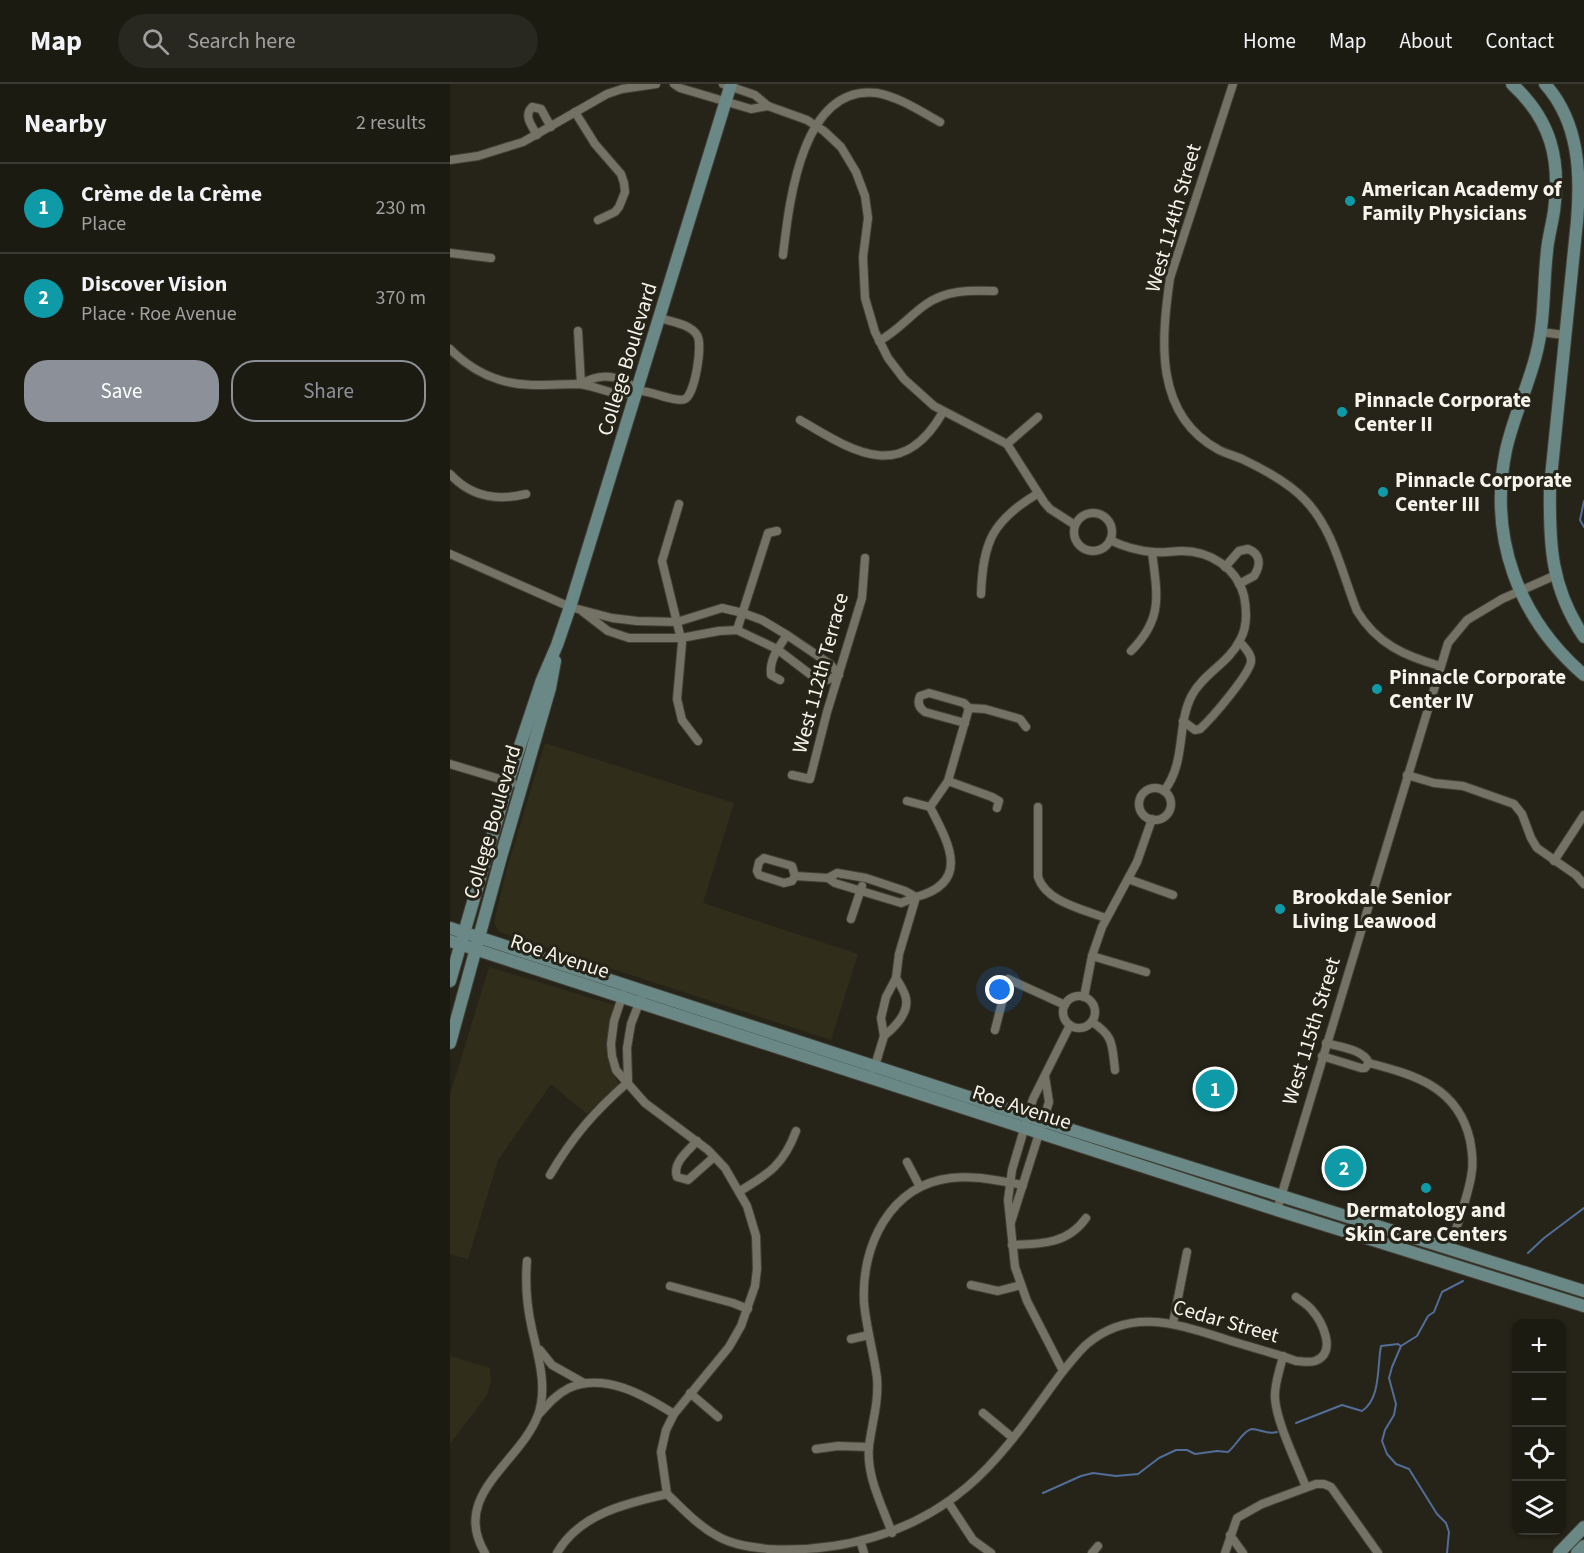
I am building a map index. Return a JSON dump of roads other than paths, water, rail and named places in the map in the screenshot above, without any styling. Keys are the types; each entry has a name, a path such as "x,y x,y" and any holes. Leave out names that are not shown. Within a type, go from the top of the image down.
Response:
{"main road":[{"path":"1512,84 1539,115 1550,138 1556,160 1557,185 1547,249 1537,355 1507,449 1502,482 1502,516 1507,553 1519,591 1551,641 1584,675"},
{"path":"1545,84 1563,111 1572,133 1579,161 1580,187 1550,487 1549,531 1561,596 1570,616 1584,637"},
{"name":"College Boulevard","path":"450,981 458,940 542,680 576,609 638,391 726,102 728,85"},
{"name":"College Boulevard","path":"450,1043 550,688 557,645"},
{"name":"Roe Avenue","path":"450,928 458,940 478,944 624,990 1025,1122 1450,1248 1584,1291"},
{"name":"Roe Avenue","path":"1042,1127 1277,1210 1584,1306"},
{"path":"1421,1255 1443,1252 1450,1248"},
{"path":"1559,1553 1584,1527"},
{"path":"1577,1553 1584,1546"}],"street":[{"path":"450,160 499,150 537,135 607,94 654,84"},
{"path":"674,84 680,88 751,109 768,106"},
{"name":"West 114th Street","path":"1233,84 1170,278 1165,354 1167,385 1177,408 1193,432 1219,450 1274,476 1310,505 1323,522 1362,620 1389,646 1414,658 1440,666"},
{"path":"728,85 755,95 768,106 815,124 841,147 856,172 865,195 868,218 863,257 865,298 868,312 888,358 920,396 943,411 1006,444 1015,454 1037,494 1050,509 1075,525"},
{"path":"783,255 794,184 815,124 836,101 846,96 867,93 886,96 903,102 940,122"},
{"path":"537,135 528,116 532,107 541,109 551,127"},
{"path":"575,112 595,144 621,174 624,183 625,192 619,207 615,212 598,220"},
{"path":"450,253 491,258"},
{"path":"879,340 900,328 932,301 955,292 994,291"},
{"path":"450,350 470,366 502,380 529,385 581,384 624,394 638,391 652,392 676,400 685,399 692,392 695,382 699,340 696,333 688,326 660,318"},
{"path":"578,331 581,384"},
{"path":"1540,332 1564,335"},
{"path":"581,384 591,378 601,376 628,381 638,391"},
{"path":"800,420 860,452 890,455 914,446 923,439 943,411"},
{"path":"1006,444 1038,417"},
{"path":"450,474 465,487 490,498 511,498 526,494"},
{"path":"981,594 984,556 994,532 1014,509 1037,494"},
{"path":"680,504 662,561 681,639 677,699 682,720 698,741"},
{"path":"1086,514 1098,514 1104,517 1111,528 1110,540 1107,545 1096,551 1084,550 1074,536 1075,525 1086,514"},
{"path":"737,630 768,533 777,531"},
{"path":"1110,540 1130,548 1152,552 1183,551 1212,557 1232,574 1244,597 1246,627 1240,642 1226,661 1195,690 1185,710 1182,742 1177,761 1170,782 1164,790"},
{"path":"1226,567 1239,551 1248,549 1258,556 1260,562 1254,576 1239,584"},
{"path":"1131,651 1147,633 1153,620 1157,595 1152,552"},
{"path":"450,554 576,609 608,630 629,638 681,639 719,631 737,630 777,649 815,678 827,680 839,675 831,664 787,635 762,620 743,613 722,608 677,622 637,621 576,609"},
{"name":"West 112th Terrace","path":"792,775 810,779 862,598 865,558"},
{"name":"West 115th Street","path":"1277,1210 1448,643 1467,620 1519,591 1556,575"},
{"path":"780,680 774,678 771,671 777,649 787,635"},
{"path":"1183,721 1195,730 1200,729 1233,691 1251,663 1251,656 1240,642"},
{"path":"965,723 925,712 920,709 918,700 924,693 929,693 964,704 969,708 985,709 1020,719 1026,727"},
{"path":"930,807 948,781 969,708"},
{"path":"450,764 522,786"},
{"path":"1407,775 1434,783 1463,786 1514,804 1522,814 1537,848 1584,884"},
{"path":"948,781 992,797 999,801 997,808"},
{"path":"1151,788 1164,790 1171,801 1169,811 1162,818 1147,817 1140,809 1140,799 1143,794 1151,788"},
{"path":"795,876 828,878 835,883 901,903 929,894 938,888 948,873 951,863 949,845 930,807 907,801"},
{"path":"1038,807 1038,877 1040,883 1055,898 1106,918"},
{"path":"1554,861 1584,815"},
{"path":"1084,997 1092,957 1106,918 1142,851 1152,819"},
{"path":"828,878 837,873 866,878 916,897"},
{"path":"851,919 859,891 866,878"},
{"path":"1128,879 1173,895"},
{"path":"884,1036 881,1018 885,997 896,978 899,954 916,897"},
{"path":"1092,957 1146,972"},
{"path":"872,1073 884,1036 900,1020 906,1002 896,978"},
{"path":"995,1030 1008,979 1065,1005"},
{"path":"624,990 612,1033 612,1056 616,1070 645,1103 714,1156 740,1191 756,1236 757,1269 748,1309 734,1339 674,1414 666,1430 662,1445 667,1494 693,1520 710,1532 735,1543 770,1551 820,1551 861,1543 917,1522 968,1487 1038,1407 1063,1371 1033,1314 1015,1267 1008,1200 1025,1122 1038,1085 1045,1076 1070,1025"},
{"path":"628,1082 627,1048 631,1024 642,996"},
{"path":"1084,997 1090,1000 1094,1007 1095,1015 1092,1022 1080,1028 1070,1025 1064,1016 1065,1005 1073,998 1084,997"},
{"path":"1092,1022 1105,1030 1109,1037 1115,1070"},
{"path":"1326,1043 1360,1053 1369,1063 1427,1082 1439,1089 1455,1105 1463,1120 1473,1157 1471,1177 1450,1248"},
{"path":"1322,1056 1361,1068 1365,1068 1369,1063"},
{"path":"1010,1225 1048,1102 1045,1076"},
{"path":"550,1175 573,1138 601,1106 628,1082"},
{"path":"740,1191 778,1164 790,1147 796,1131"},
{"path":"697,1141 678,1163 675,1171 677,1177 688,1180 714,1156"},
{"path":"907,1162 920,1187"},
{"path":"892,1533 872,1480 869,1446 878,1393 864,1303 864,1282 869,1253 876,1233 883,1220 904,1197 920,1187 952,1178 982,1178 1023,1185"},
{"path":"1012,1245 1041,1244 1065,1238 1073,1233 1086,1218"},
{"path":"1173,1323 1187,1252"},
{"path":"527,1261 529,1312 537,1346 541,1383 538,1415"},
{"path":"971,1285 998,1291 1021,1285"},
{"path":"670,1286 748,1309"},
{"name":"Cedar Street","path":"1063,1371 1097,1336 1119,1326 1142,1321 1173,1323 1283,1356 1312,1362 1326,1351 1327,1336 1311,1309 1296,1297"},
{"path":"851,1339 869,1335"},
{"path":"537,1346 552,1365 584,1383"},
{"path":"1283,1356 1274,1397 1277,1411 1306,1487"},
{"path":"485,1553 477,1536 475,1525 478,1503 486,1486 521,1444 538,1415 554,1398 568,1388 584,1383 609,1384 648,1397 674,1414"},
{"path":"690,1393 718,1417"},
{"path":"983,1413 1013,1437"},
{"path":"816,1449 869,1446"},
{"path":"1225,1553 1237,1518 1255,1508 1316,1484 1331,1488 1378,1553"},
{"path":"558,1553 568,1538 596,1517 618,1506 667,1494"},
{"path":"948,1502 973,1540 991,1553"},
{"path":"1230,1535 1243,1553"},
{"path":"861,1543 864,1553"}],"waterway":[{"path":"1584,501 1580,520 1584,527"},
{"path":"1528,1253 1584,1208"},
{"path":"1447,1553 1449,1532 1446,1523 1437,1514 1409,1469 1396,1464 1387,1454 1382,1441 1385,1430 1394,1415 1396,1404 1389,1378 1401,1346 1417,1336 1428,1316 1434,1312 1442,1292 1463,1281"},
{"path":"1296,1423 1342,1405 1362,1411 1368,1406 1375,1390 1381,1346 1398,1344 1401,1346"},
{"path":"1043,1493 1093,1473 1116,1476 1138,1474 1159,1458 1176,1450 1187,1450 1195,1454 1228,1452 1243,1435 1253,1429 1277,1432"}],"place":[{"name":"American Academy of Family Physicians","path":"1350,201"},
{"name":"Pinnacle Corporate Center II","path":"1342,412"},
{"name":"Pinnacle Corporate Center III","path":"1383,492"},
{"name":"Pinnacle Corporate Center IV","path":"1377,689"},
{"name":"Brookdale Senior Living Leawood","path":"1280,909"},
{"name":"Crème de la Crème","path":"1215,1089"},
{"name":"Discover Vision","path":"1344,1168"},
{"name":"Dermatology and Skin Care Centers","path":"1426,1188"}]}
